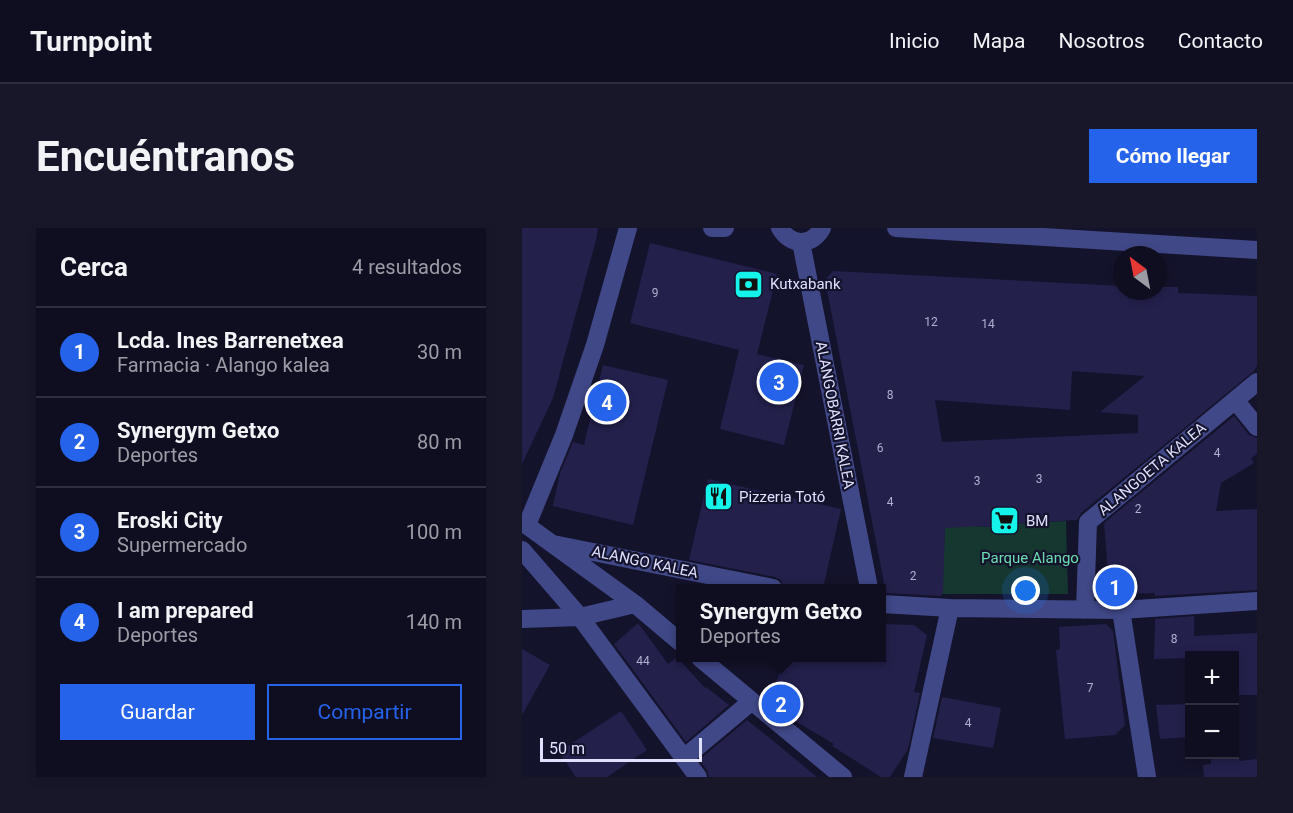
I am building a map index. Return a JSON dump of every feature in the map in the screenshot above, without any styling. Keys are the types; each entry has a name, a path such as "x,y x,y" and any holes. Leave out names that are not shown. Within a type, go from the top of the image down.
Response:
{"street":[{"path":"628,228 595,345 564,435 525,524 635,604 676,638"},
{"path":"712,228 725,228"},
{"path":"780,228 788,238 801,242 816,237 822,228"},
{"path":"896,228 1257,250"},
{"name":"ALANGOBARRI KALEA","path":"801,242 869,584"},
{"name":"ALANGOETA KALEA","path":"1085,610 1088,522 1257,382"},
{"path":"1234,400 1257,427"},
{"name":"ALANGO KALEA","path":"553,544 753,584"},
{"path":"522,550 580,617 698,777"},
{"path":"886,604 950,608 1121,610 1257,601"},
{"path":"522,619 580,617 635,604"},
{"path":"913,777 950,608"},
{"path":"1121,610 1147,777"},
{"path":"706,662 843,777"},
{"path":"684,758 752,701"}],"green space":[{"name":"Parque Alango","path":"1066,521 1068,594 942,594 945,524 988,527"}],"building":[{"path":"522,228 598,228 553,398 522,464"},
{"path":"650,243 777,274 757,354 804,365 784,445 720,429 739,350 630,323"},
{"path":"833,271 1113,286 1113,300 1167,300 1167,287 1178,287 1178,293 1257,296 1257,366 1254,371 1081,513 1077,520 945,528 941,596 886,593 825,280","holes":["1072,371 1145,376 1100,412 1138,415 1138,433 942,442 935,400 1070,410"]},
{"path":"603,365 668,380 633,525 553,506 560,473 573,442 584,445"},
{"path":"1234,416 1249,435 1257,438 1257,454 1251,458 1254,463 1221,483 1216,511 1257,509 1257,590 1155,596 1155,593 1121,594 1109,583 1104,523"},
{"path":"708,479 841,509 824,584 782,584 781,580 775,577 689,560"},
{"path":"1194,616 1194,636 1257,633 1257,695 1239,695 1239,651 1185,651 1185,658 1154,659 1155,619"},
{"path":"638,623 668,664 676,658 676,662 682,662 705,688 729,705 686,742 614,644"},
{"path":"886,624 914,625 927,635 914,692 920,693 908,749 890,777 881,777 832,746 834,744 790,718 776,707 770,695 785,662 886,662"},
{"path":"1106,624 1113,631 1125,725 1115,735 1065,739 1056,650 1060,649 1059,627"},
{"path":"522,649 550,665 522,715"},
{"path":"942,697 1001,708 993,748 933,738"},
{"path":"1185,704 1185,737 1160,739 1156,705"},
{"path":"621,711 647,750 607,777 576,777 559,752"},
{"path":"747,720 817,777 709,777 707,770 699,760"},
{"path":"1211,759 1239,759 1239,761 1257,759 1257,777 1204,777 1203,765 1211,764"}],"place":[{"name":"Kutxabank","path":"749,284"},
{"name":"Eroski City","path":"779,382"},
{"name":"I am prepared","path":"607,402"},
{"name":"Pizzeria Totó","path":"718,497"},
{"name":"BM","path":"1005,521"},
{"name":"Lcda. Ines Barrenetxea","path":"1115,587"},
{"name":"Synergym Getxo","path":"781,704"}]}
